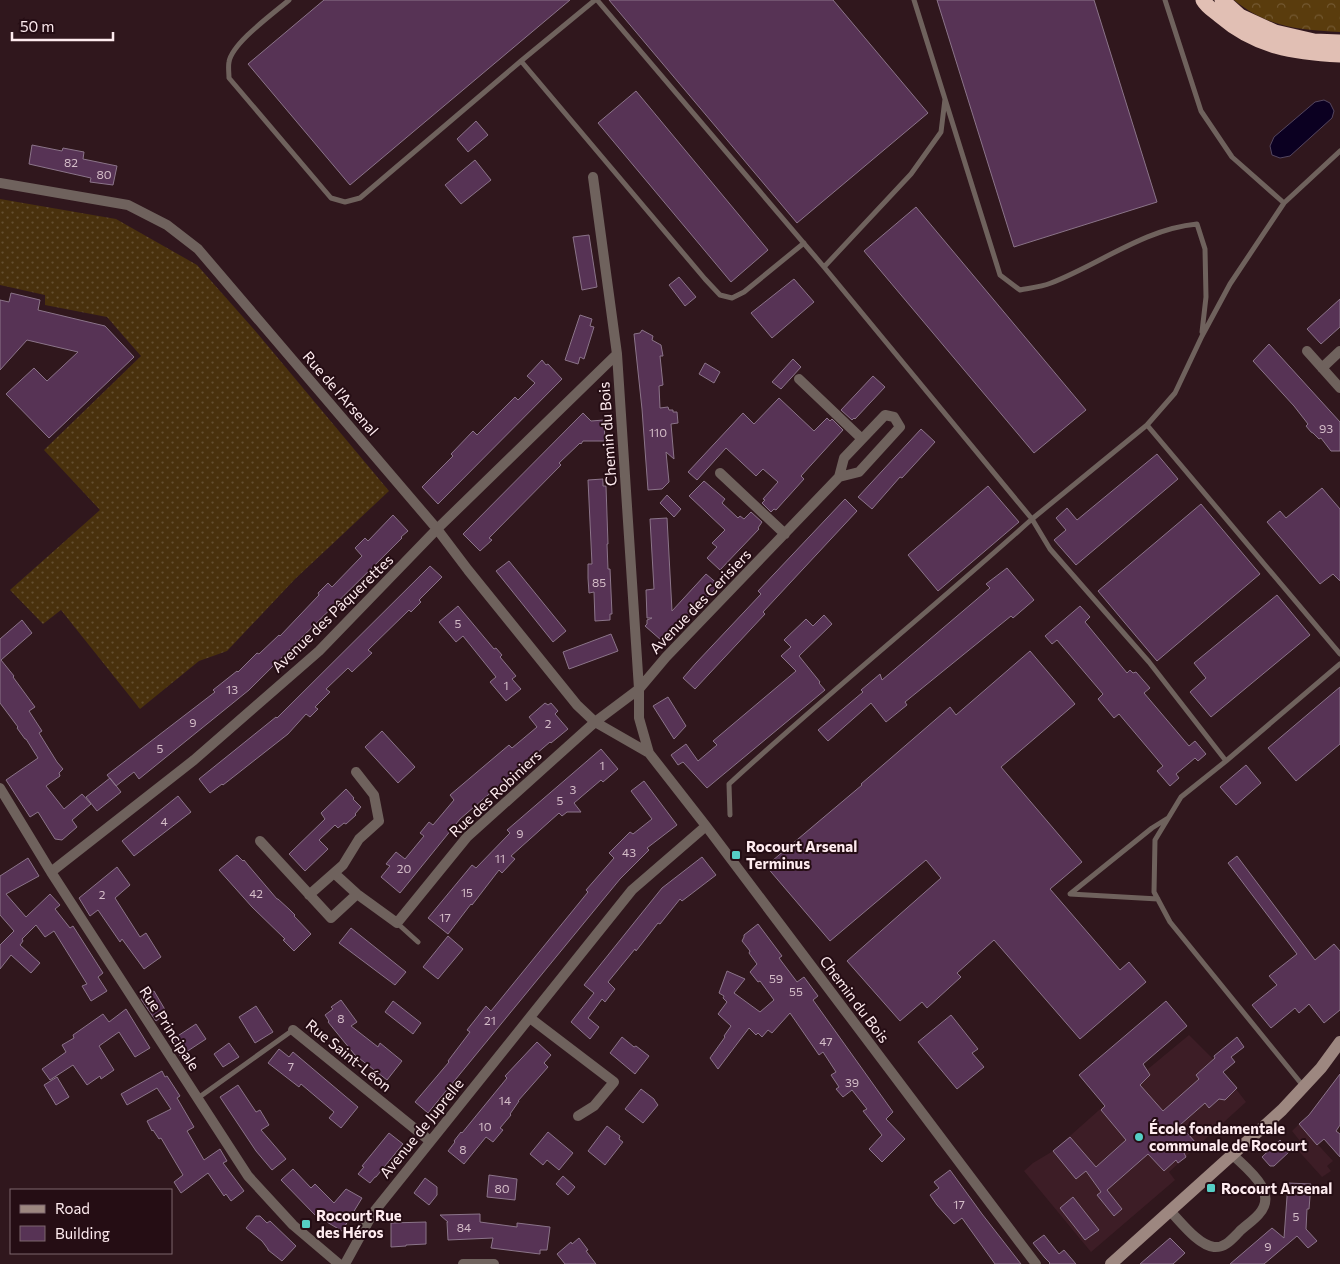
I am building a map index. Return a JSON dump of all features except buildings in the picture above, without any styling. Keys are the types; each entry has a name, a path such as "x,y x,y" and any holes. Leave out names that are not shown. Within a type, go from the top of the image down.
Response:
{"highway":[{"path":"1203,0 1206,5 1232,26 1263,43 1289,50 1337,57"},
{"path":"1222,0 1240,16 1275,32 1314,41 1340,42"}],"main road":[{"path":"1111,1264 1232,1156 1304,1088 1338,1048"}],"street":[{"name":"Chemin du Bois","path":"593,177 616,354 639,689 639,718 649,753 1036,1264"},
{"name":"Rue de l'Arsenal","path":"0,183 128,205 167,225 198,249 438,530 577,705 595,722"},
{"path":"1307,351 1340,388"},
{"path":"1322,368 1340,351"},
{"name":"Avenue des Pâquerettes","path":"51,872 194,760 319,651 616,354"},
{"path":"800,379 862,438"},
{"name":"Avenue des Cerisiers","path":"639,689 666,658 839,477 844,458 862,438 884,415 894,417 900,428 859,472 839,477"},
{"path":"720,474 785,534"},
{"path":"595,722 639,689"},
{"name":"Chemin du Bois","path":"595,722 649,753"},
{"name":"Rue des Robiniers","path":"396,923 467,837 595,722"},
{"path":"310,895 343,865 359,839 379,821 374,795 356,772"},
{"name":"Rue Principale","path":"0,788 51,872 248,1176 293,1225 339,1264"},
{"name":"Avenue de Juprelle","path":"345,1264 373,1213 632,890 706,826"},
{"path":"260,841 331,918 357,894"},
{"path":"334,873 357,894 396,923"},
{"path":"530,1018 614,1082 594,1106 578,1116"},
{"name":"Rue Saint-Léon","path":"293,1030 430,1141"},
{"path":"1170,1212 1200,1242 1214,1247 1227,1244 1260,1214 1266,1200 1262,1185 1255,1176 1232,1156"},
{"path":"463,1264 494,1264"}],"lane":[{"path":"289,0 257,26 234,49 228,62 229,78 331,198 345,202 360,198 596,0 824,267 1032,519 1050,549 1149,662 1226,761"},
{"path":"914,0 1000,275 1020,290 1050,284 1153,234 1181,226 1197,224 1205,249 1206,297 1202,336"},
{"path":"1165,0 1200,112 1232,157 1284,203"},
{"path":"521,61 720,295 732,298 744,292 804,243"},
{"path":"824,267 911,174 941,132 945,99"},
{"path":"730,815 729,784 1032,519 1147,425 1174,393 1230,284 1284,203 1340,151"},
{"path":"1147,425 1340,654"},
{"path":"1304,1088 1170,922 1154,892 1155,840 1181,797 1340,664"},
{"path":"1158,899 1070,894 1152,828 1169,817"},
{"path":"396,923 418,942"},
{"name":"Rue Saint-Léon","path":"198,1098 293,1030"}],"shaded area":[{"path":"1324,100 1330,103 1334,111 1332,118 1290,156 1280,158 1272,155 1270,146 1274,137 1315,102"},
{"path":"0,199 116,219 197,265 257,333 389,491 295,579 227,651 199,661 140,709 61,610 43,624 10,590 100,510 44,450 141,356 107,317 45,305 45,295 0,285"},
{"name":"École fondamentale communale de Rocourt","path":"1189,1035 1213,1059 1246,1102 1169,1172 1175,1180 1091,1252 1024,1171 1053,1151"},
{"path":"1299,1124 1333,1161 1327,1166 1331,1171 1322,1177 1294,1146 1300,1141 1292,1131"}],"green space":[{"path":"1234,0 1340,0 1340,32 1311,30 1284,25 1259,16"}],"place":[{"name":"Rocourt Arsenal Terminus","path":"736,855"},
{"name":"École fondamentale communale de Rocourt","path":"1139,1137"},
{"name":"Rocourt Arsenal","path":"1211,1188"},
{"name":"Rocourt Rue des Héros","path":"306,1224"}]}
